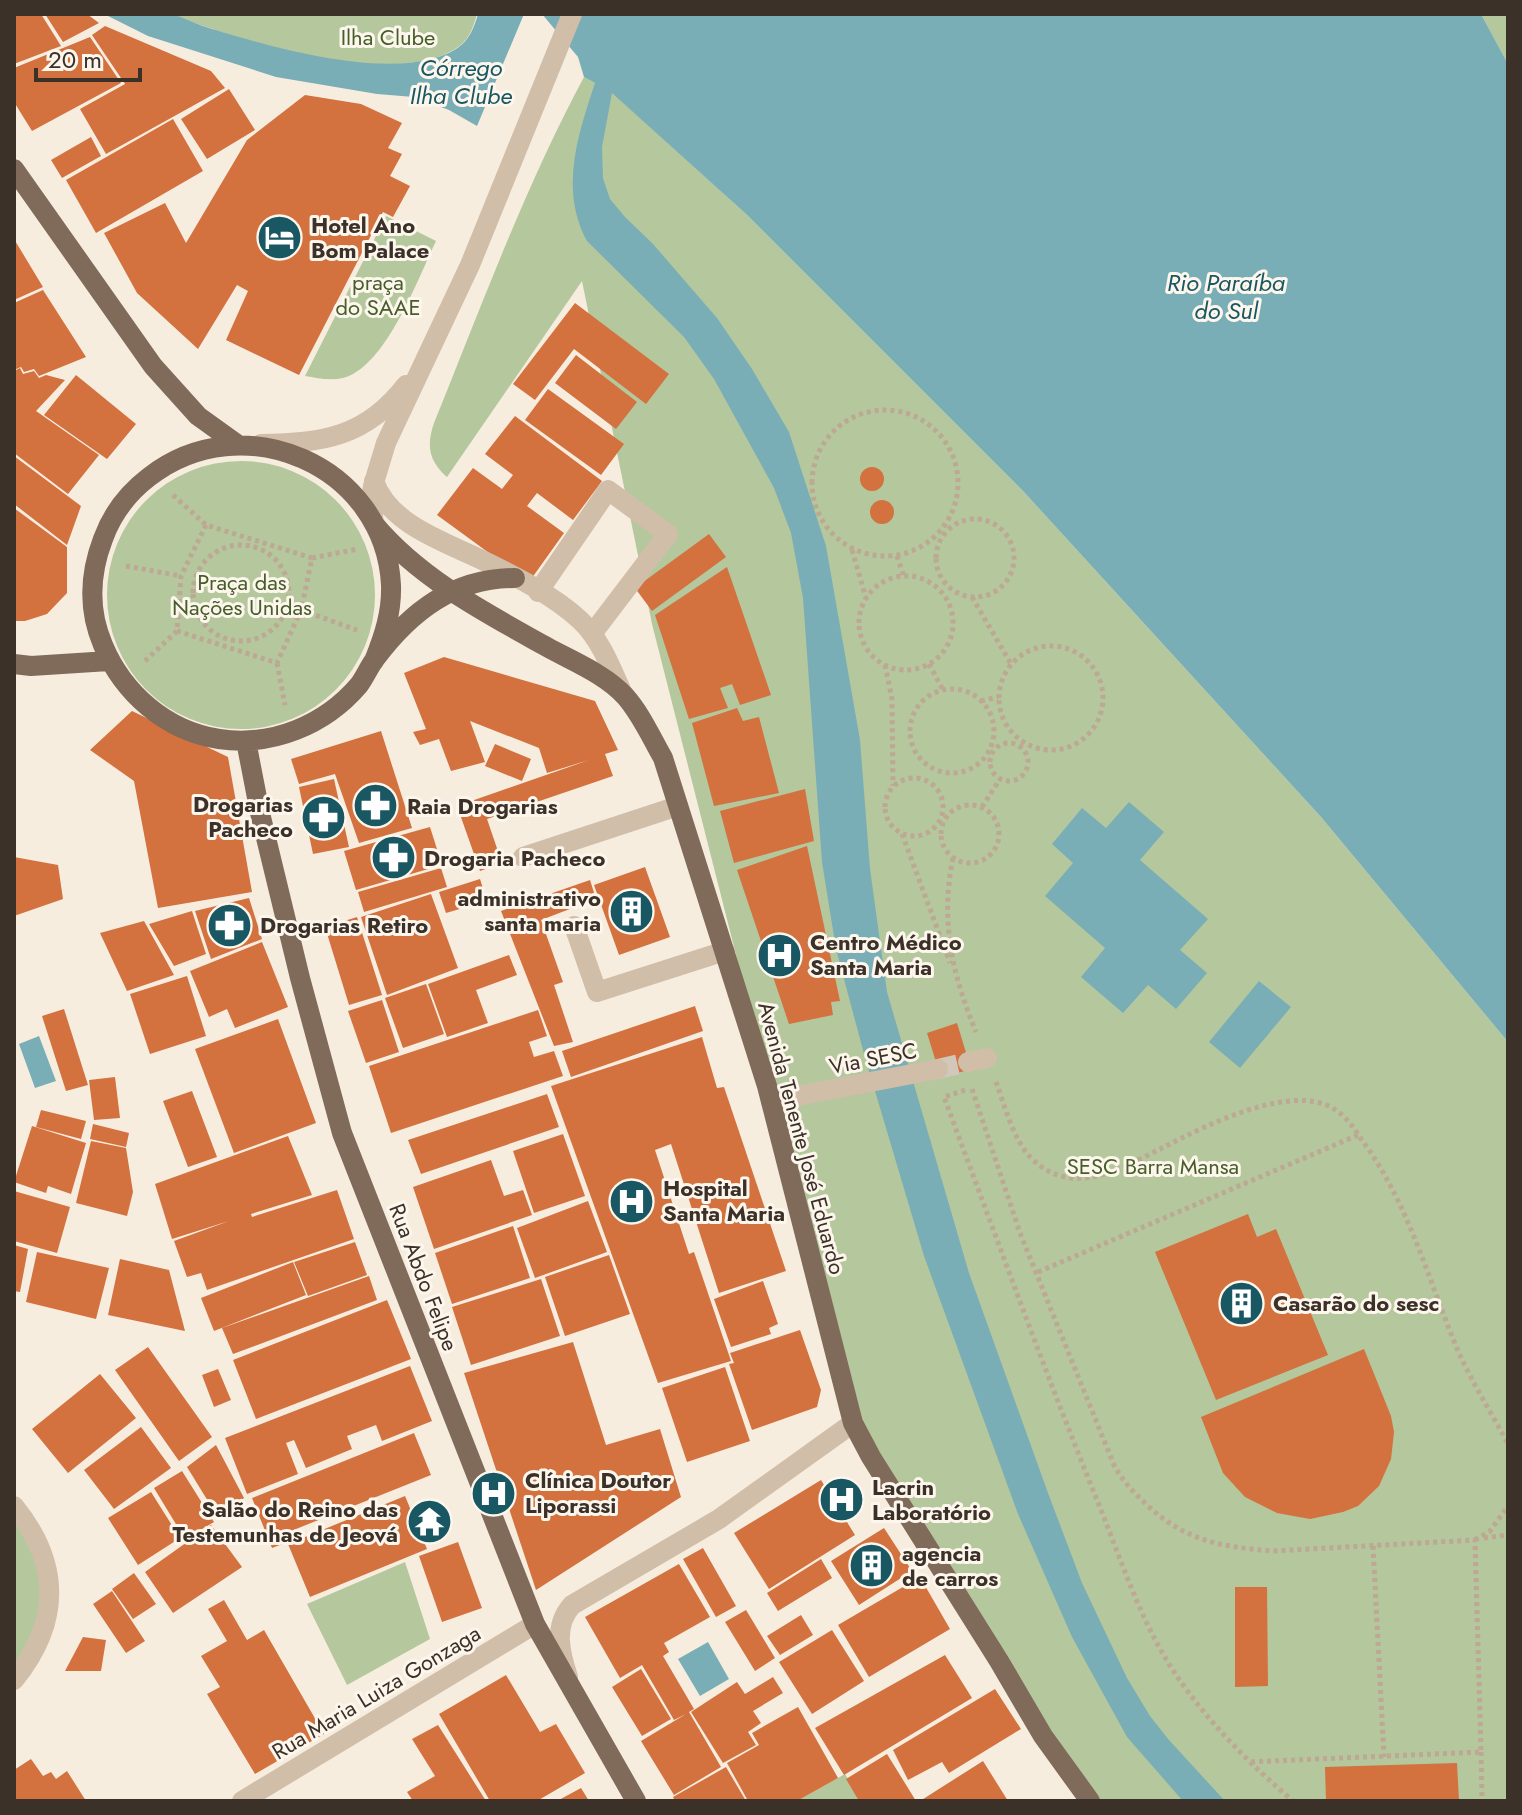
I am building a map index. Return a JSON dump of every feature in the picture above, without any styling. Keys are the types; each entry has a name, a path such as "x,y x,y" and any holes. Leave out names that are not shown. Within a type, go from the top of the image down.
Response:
{"main road":[{"path":"14,169 153,366 198,416 244,444"},
{"path":"374,661 388,623 391,584 383,546 374,524 356,497 334,476 294,455 244,444 210,447 183,456 138,485 120,506 106,530 92,583 93,610 109,661 125,685 144,705 167,720 205,736 246,741 272,738 298,730 321,718 360,683 374,661 413,617 451,590 480,580 515,578"},
{"name":"Avenida Tenente José Eduardo","path":"374,524 401,554 451,590 600,677 623,694 644,721 663,758 771,1101 853,1423 1043,1736 1090,1801"},
{"path":"14,664 31,666 109,661"},
{"name":"Rua Abdo Felipe","path":"246,741 300,978 342,1133 535,1624 636,1801"}],"street":[{"path":"374,524 371,499 386,443 470,265 572,14"},
{"path":"244,444 300,443 350,432 376,418 392,403 428,357"},
{"path":"374,481 386,500 415,528 515,578 574,615 592,634 623,694"},
{"path":"538,592 608,490 668,534 592,634"},
{"path":"523,857 678,806"},
{"path":"574,926 597,992 725,951"},
{"name":"Via SESC","path":"771,1101 929,1071"},
{"path":"569,1682 559,1632 565,1613 572,1605 719,1519 853,1423"},
{"path":"14,1506 41,1546 48,1569 50,1594 48,1618 40,1641 29,1662 14,1680"},
{"name":"Rua Maria Luiza Gonzaga","path":"242,1801 535,1624"}],"path":[{"path":"946,528 935,554 941,578 949,588 972,597 985,596 997,590 1012,570 1014,557 1005,532 982,519 957,523 946,528 916,550 897,556 873,556 851,548 832,534 818,515 811,492 812,469 821,446 836,428 856,415 868,412 903,412 925,421 942,437 954,457 959,481 956,504 946,528"},
{"path":"163,502 183,488"},
{"path":"172,495 206,525 312,558 358,549"},
{"path":"145,661 177,631 181,576 206,525"},
{"path":"352,537 361,560"},
{"path":"249,546 261,550 280,565 289,588 289,601 282,619 268,633 240,641 221,636 205,624 195,607 194,585 204,563 213,554 225,548 249,546"},
{"path":"851,548 866,599"},
{"path":"124,578 129,554"},
{"path":"897,556 904,577"},
{"path":"285,706 277,663 301,610 312,558"},
{"path":"126,566 181,576"},
{"path":"904,577 918,578 942,593 952,618 952,632 948,645 929,664 900,670 872,656 863,643 859,629 860,613 876,587 890,579 904,577"},
{"path":"942,593 949,588"},
{"path":"972,597 1011,664"},
{"path":"301,610 359,631"},
{"path":"355,642 363,619"},
{"path":"177,631 277,663"},
{"path":"1011,664 1002,680 998,697 1009,731 1020,744 1027,756 1026,772 1011,782 1000,779 991,769 990,763 992,748 992,722 981,701 970,693 956,689 930,695 920,703 910,727 915,752 924,762 945,772 968,769 992,748 1005,743 1020,744 1038,750 1055,751 1072,747 1087,738 1103,708 1104,691 1098,674 1088,661 1074,651 1057,646 1040,647 1024,653 1011,664"},
{"path":"138,650 153,671"},
{"path":"929,664 943,690"},
{"path":"885,665 892,699 893,787"},
{"path":"981,701 998,697"},
{"path":"273,709 296,701"},
{"path":"927,781 935,769"},
{"path":"902,834 922,835 931,831 942,815 941,795 927,781 909,778 893,787 888,795 885,813 894,828 902,834 954,975 978,1060"},
{"path":"982,807 1000,779"},
{"path":"963,805 982,807 999,828 996,848 982,862 962,862 953,858 942,843 942,824 947,816 963,805"},
{"path":"953,858 947,904 954,975"},
{"path":"1293,1801 1248,1762 1180,1681 1148,1626 1068,1426 944,1097 996,1081 1011,1121 1031,1158 1068,1177 1096,1178 1254,1109 1289,1099 1316,1100 1328,1104 1339,1112 1380,1165 1399,1201 1461,1356 1508,1444"},
{"path":"970,1089 1020,1233 1114,1465 1128,1486 1158,1515 1192,1537 1228,1547 1273,1551 1475,1540 1508,1535"},
{"path":"1038,1272 1358,1135"},
{"path":"1475,1540 1490,1531 1508,1506"},
{"path":"1475,1540 1482,1801"},
{"path":"1373,1545 1384,1757"},
{"path":"1248,1762 1481,1752"}],"green space":[{"name":"Ilha Clube","path":"171,14 477,14 467,38 455,49 427,60 393,64 354,62 273,47"},
{"path":"1481,14 1508,14 1508,64"},
{"name":"SESC Barra Mansa","path":"584,77 612,92 746,214 1023,491 1321,817 1508,1042 1508,1801 1093,1801 855,1423 652,624 582,281 447,477 436,465 431,453 434,423 487,292 542,161"},
{"name":"praça do SAAE","path":"386,216 436,241 410,298 387,340 359,370 338,379 305,376"},
{"name":"Praça das Nações Unidas","path":"254,461 292,471 316,483 336,500 353,520 365,544 373,569 373,621 365,646 353,670 336,690 316,707 292,719 267,727 228,729 190,719 166,707 137,680 117,646 109,621 107,582 117,544 129,520 156,491 190,471 215,463"},
{"path":"14,1520 35,1563 40,1594 36,1622 14,1665"},
{"path":"405,1562 430,1639 347,1685 307,1604"},
{"path":"845,1774 861,1801 797,1801"}],"water":[{"name":"Córrego Ilha Clube","path":"104,14 171,14 296,52 367,63 401,63 431,59 456,49 470,34 478,14 524,14 477,126 449,110 414,97 276,77 148,36"},
{"name":"Rio Paraíba do Sul","path":"542,14 1481,14 1508,64 1508,1042 1321,817 1023,491 746,214 612,93 602,147 603,178 610,199 717,318 789,432 826,546 860,740 870,869 887,992 969,1273 1082,1583 1127,1678 1169,1740 1225,1801 1183,1801 1127,1737 1072,1637 1018,1514 924,1256 836,949 822,862 803,598 791,533 774,488 714,379 684,337 587,241 574,202 574,162 595,83 584,77 578,57"},
{"path":"1129,802 1164,832 1140,860 1208,919 1180,950 1207,973 1176,1009 1148,985 1123,1013 1081,977 1105,948 1045,896 1073,863 1052,844 1082,808 1106,828"},
{"path":"1259,981 1291,1007 1240,1068 1209,1042"},
{"path":"39,1036 56,1081 35,1088 19,1044"},
{"path":"708,1642 729,1679 700,1696 678,1659"}],"building":[{"path":"14,14 41,14 61,46 14,64"},
{"path":"45,14 87,14 99,23 63,42"},
{"path":"105,26 211,71 225,88 106,154 80,109 125,84 92,35"},
{"path":"90,37 121,83 32,131 14,102 14,68"},
{"path":"229,89 255,130 207,159 181,119"},
{"name":"Hotel Ano Bom Palace","path":"305,95 361,104 402,123 388,148 402,154 390,176 410,186 393,217 383,212 299,375 226,340 248,291 237,285 198,349 137,293 104,233 165,203 186,243 247,140"},
{"path":"173,119 203,171 96,233 66,180"},
{"path":"91,137 101,156 62,178 51,160"},
{"path":"14,239 43,287 14,300"},
{"path":"43,290 86,357 39,376 34,369 24,372 21,367 14,370 14,303"},
{"path":"575,303 669,374 646,404 574,349 535,400 513,384"},
{"path":"576,355 637,402 616,429 555,383"},
{"path":"20,368 23,374 34,371 39,378 46,375 65,380 36,411 99,455 68,494 14,453 14,371"},
{"path":"76,375 136,424 107,459 44,415"},
{"path":"548,389 624,444 601,475 525,420"},
{"path":"515,416 602,481 573,520 537,493 527,506 564,533 529,582 437,515 473,468 502,489 513,475 485,454"},
{"path":"14,456 81,506 67,545 14,504"},
{"path":"872,467 880,471 884,479 880,487 872,491 864,487 860,479 864,471"},
{"path":"882,500 890,504 894,512 890,520 882,524 874,520 870,512 874,504"},
{"path":"14,508 67,547 67,593 47,614 25,621 14,621"},
{"path":"709,534 726,557 652,611 635,588"},
{"path":"727,567 771,695 740,705 732,684 720,688 728,708 689,719 655,615"},
{"path":"444,657 595,701 618,750 605,754 613,776 487,819 502,863 480,871 457,806 589,760 547,773 539,748 470,721 485,762 451,771 439,739 420,745 413,732 426,729 404,673"},
{"path":"737,708 743,721 759,717 779,793 714,806 692,723"},
{"path":"132,711 228,757 252,892 158,908 134,781 90,750"},
{"name":"Raia Drogarias","path":"381,731 412,828 359,843 335,774 299,784 291,759"},
{"path":"495,744 531,759 522,781 485,766"},
{"name":"Drogarias Pacheco","path":"334,779 349,847 313,854 299,787"},
{"path":"805,789 814,841 734,863 720,811"},
{"name":"Drogaria Pacheco","path":"430,827 442,865 356,890 344,851"},
{"path":"807,846 840,1001 831,1002 833,1015 789,1024 737,870"},
{"path":"14,857 58,865 63,899 14,916"},
{"name":"administrativo santa maria","path":"645,867 670,937 619,955 594,885"},
{"name":"Drogaria Pacheco","path":"441,868 447,887 364,912 358,892"},
{"path":"480,879 487,901 446,913 439,892"},
{"path":"590,880 596,899 541,920 563,982 554,985 573,1042 554,1046 501,911"},
{"path":"431,894 458,968 387,995 361,917"},
{"name":"Drogarias Retiro","path":"249,898 262,939 211,959 195,911"},
{"path":"192,911 206,954 174,966 149,924"},
{"path":"357,917 382,995 349,1005 325,927"},
{"path":"144,921 174,975 127,991 100,933"},
{"path":"262,942 288,1007 235,1028 227,1009 209,1017 190,971"},
{"path":"509,955 517,975 476,990 488,1023 447,1037 428,984"},
{"path":"187,976 206,1036 150,1054 130,994"},
{"path":"426,984 444,1034 403,1048 385,998"},
{"path":"382,1000 399,1052 366,1063 348,1011"},
{"path":"695,1006 703,1031 571,1077 562,1051"},
{"path":"64,1009 88,1085 66,1091 42,1016"},
{"path":"538,1010 547,1036 529,1042 534,1057 554,1051 563,1076 391,1133 369,1066"},
{"path":"278,1019 316,1123 234,1153 195,1049"},
{"path":"957,1023 971,1069 941,1078 927,1033"},
{"name":"Hospital Santa Maria","path":"702,1037 717,1088 724,1087 786,1271 719,1293 671,1144 655,1150 689,1254 694,1252 731,1361 658,1383 551,1086"},
{"path":"115,1077 120,1118 94,1120 89,1080"},
{"path":"192,1091 217,1157 188,1167 163,1101"},
{"path":"547,1094 559,1127 421,1174 408,1140"},
{"path":"41,1110 86,1121 81,1139 36,1127"},
{"path":"93,1124 129,1133 126,1147 90,1139"},
{"path":"32,1126 86,1143 71,1194 48,1186 46,1193 14,1182"},
{"path":"563,1134 585,1196 534,1213 513,1151"},
{"path":"288,1136 312,1195 251,1214 252,1217 337,1190 354,1239 207,1290 201,1273 187,1277 174,1241 229,1221 172,1239 155,1184"},
{"path":"91,1141 126,1148 133,1192 127,1216 76,1203"},
{"path":"491,1160 504,1196 523,1190 532,1215 434,1249 413,1187"},
{"path":"14,1191 70,1207 57,1253 14,1241"},
{"path":"588,1201 607,1252 535,1278 517,1228"},
{"name":"Casarão do sesc","path":"1248,1214 1257,1237 1276,1229 1328,1355 1216,1400 1155,1252"},
{"path":"513,1226 530,1278 452,1304 435,1253"},
{"path":"355,1242 367,1275 308,1296 294,1262"},
{"path":"14,1245 28,1249 20,1292 14,1291"},
{"path":"37,1252 109,1268 96,1319 26,1302"},
{"path":"609,1255 630,1314 565,1336 545,1277"},
{"path":"120,1259 169,1270 185,1331 108,1315"},
{"path":"293,1262 306,1295 214,1331 201,1298"},
{"path":"369,1276 377,1300 233,1354 222,1328"},
{"path":"541,1279 560,1336 471,1365 452,1307"},
{"path":"763,1281 778,1324 769,1328 771,1334 731,1347 714,1299"},
{"path":"387,1300 411,1359 256,1419 233,1360"},
{"path":"800,1330 821,1390 817,1407 752,1430 729,1364 734,1363 730,1353"},
{"path":"573,1342 606,1445 660,1429 681,1497 536,1590 464,1373"},
{"path":"148,1347 212,1437 179,1461 115,1370"},
{"path":"1364,1349 1391,1416 1394,1432 1391,1459 1379,1486 1358,1506 1310,1519 1277,1513 1245,1497 1223,1473 1201,1417"},
{"path":"410,1366 432,1421 382,1441 376,1425 347,1436 352,1449 306,1468 294,1440 286,1443 298,1474 247,1494 225,1438"},
{"path":"725,1367 750,1441 687,1462 662,1388"},
{"path":"218,1369 231,1400 214,1407 202,1375"},
{"path":"100,1374 136,1418 68,1473 32,1429"},
{"path":"141,1427 171,1468 114,1509 84,1470"},
{"path":"414,1433 431,1475 281,1535 285,1543 272,1548 252,1498"},
{"path":"216,1445 244,1498 219,1519 187,1467"},
{"path":"182,1471 214,1522 185,1539 154,1488"},
{"path":"821,1480 855,1535 769,1589 734,1533"},
{"path":"151,1492 180,1538 138,1565 108,1518"},
{"path":"405,1496 427,1549 310,1597 288,1544"},
{"path":"211,1525 242,1567 173,1613 145,1572"},
{"name":"agencia de carros","path":"884,1528 912,1571 859,1605 831,1561"},
{"path":"458,1542 482,1608 442,1622 419,1556"},
{"path":"703,1548 736,1606 716,1617 683,1559"},
{"path":"821,1559 832,1578 778,1611 767,1593"},
{"path":"679,1564 710,1617 664,1643 669,1652 663,1656 694,1709 689,1712 721,1767 674,1795 641,1741 686,1714 674,1720 642,1665 620,1678 585,1617"},
{"path":"134,1573 156,1604 133,1619 112,1589"},
{"path":"920,1577 950,1629 869,1677 838,1625"},
{"path":"1235,1587 1267,1587 1268,1686 1235,1687"},
{"path":"112,1591 145,1641 126,1653 93,1604"},
{"path":"224,1600 247,1640 264,1630 324,1734 255,1774 207,1694 220,1687 201,1656 227,1641 208,1609"},
{"path":"746,1610 775,1658 755,1671 725,1622"},
{"path":"801,1615 813,1635 780,1655 767,1636"},
{"path":"832,1630 864,1681 812,1714 779,1662"},
{"path":"83,1637 106,1640 101,1671 65,1671"},
{"path":"945,1655 972,1698 844,1775 815,1728"},
{"path":"641,1669 671,1719 642,1736 612,1687"},
{"path":"506,1675 540,1732 556,1724 585,1773 537,1801 490,1801 439,1714"},
{"path":"773,1677 783,1693 753,1711 761,1723 748,1732 756,1745 723,1763 691,1712 737,1682 745,1694"},
{"path":"995,1689 1021,1729 949,1773 942,1762 908,1780 893,1750"},
{"path":"798,1707 838,1778 797,1801 748,1801 727,1763 759,1745 752,1733"},
{"path":"438,1725 486,1801 413,1801 407,1792 435,1776 412,1739"},
{"path":"887,1754 916,1801 859,1801 846,1779"},
{"path":"31,1759 43,1776 51,1772 56,1779 67,1771 86,1801 14,1801 14,1770"},
{"path":"983,1761 1008,1801 920,1801"},
{"path":"1457,1763 1459,1801 1326,1801 1325,1767"},
{"path":"726,1767 746,1801 675,1801 673,1797"},
{"path":"581,1788 589,1801 557,1801"}],"tunnel":[{"path":"938,1069 968,1062"}],"place":[{"name":"Hotel Ano Bom Palace","path":"280,238"},
{"name":"Raia Drogarias","path":"376,806"},
{"name":"Drogarias Pacheco","path":"324,817"},
{"name":"Drogaria Pacheco","path":"393,858"},
{"name":"administrativo santa maria","path":"632,911"},
{"name":"Drogarias Retiro","path":"229,925"},
{"name":"Centro Médico Santa Maria","path":"779,955"},
{"name":"Hospital Santa Maria","path":"632,1201"},
{"name":"Casarão do sesc","path":"1242,1303"},
{"name":"Clínica Doutor Liporassi","path":"494,1493"},
{"name":"Lacrin Laboratório","path":"841,1500"},
{"name":"Salão do Reino das Testemunhas de Jeová","path":"429,1522"},
{"name":"agencia de carros","path":"871,1566"}]}
